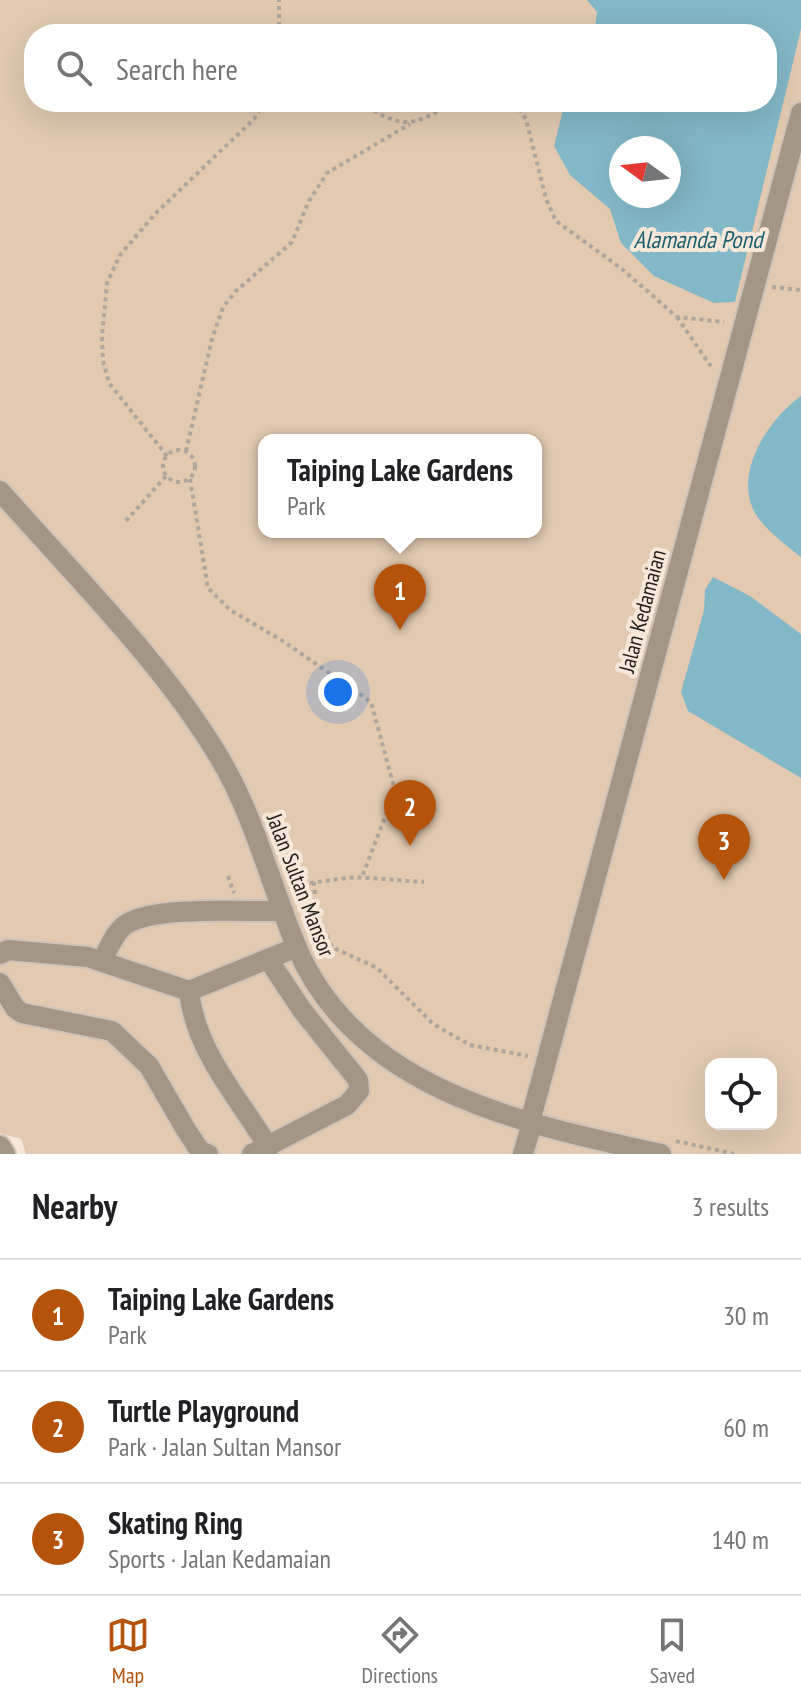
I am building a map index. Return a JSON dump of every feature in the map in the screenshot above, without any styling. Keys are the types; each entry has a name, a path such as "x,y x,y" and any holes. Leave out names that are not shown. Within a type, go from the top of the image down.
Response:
{"street":[{"name":"Jalan Kedamaian","path":"523,1154 801,113"},
{"name":"Jalan Sultan Mansor","path":"0,491 180,698 220,758 245,808 297,947 315,985 349,1027 386,1058 454,1096 531,1123 661,1154"},
{"path":"102,961 122,927 138,918 159,914 283,911"},
{"path":"0,954 8,950 88,957 189,991 297,947"},
{"path":"189,991 192,1018 207,1053 261,1151 347,1105 359,1091 358,1080 302,1010 268,959"},
{"path":"0,983 15,1008 22,1013 112,1031 149,1066 200,1151 208,1154"},
{"path":"0,1146 5,1154"}],"path":[{"path":"279,0 279,24"},
{"path":"167,456 109,383 103,361 102,336 107,283 120,255 155,214 259,112"},
{"path":"375,112 387,120 410,124"},
{"path":"362,877 395,791 371,702 283,641 230,610 208,588 190,479 195,464 186,451 212,339 223,307 236,291 292,242 309,201 327,173 433,112"},
{"path":"521,112 526,119 546,199 556,221 622,269 677,317 727,389"},
{"path":"754,286 801,290"},
{"path":"677,317 744,323"},
{"path":"186,451 175,450 167,456 163,466 166,476 174,482 190,479"},
{"path":"126,521 166,476"},
{"path":"228,876 239,906"},
{"path":"276,891 314,882 362,877 424,882"},
{"path":"314,882 316,912 332,947 377,968 433,1024 470,1045 547,1059"}],"shaded area":[{"path":"0,0 801,0 801,1154 26,1154 21,1139 0,1133"}],"water":[{"name":"Alamanda Pond","path":"587,0 801,0 801,29 735,302 714,303 654,276 621,243 610,209 570,175 554,146 562,112 777,112 777,24 595,24 597,12"},
{"path":"801,396 801,557 757,516 749,494 749,478 752,461 767,431"},
{"path":"713,577 750,596 801,634 801,778 688,711 681,692 704,610 705,590"}],"place":[{"name":"Taiping Lake Gardens","path":"400,630"},
{"name":"Turtle Playground","path":"410,846"},
{"name":"Skating Ring","path":"724,880"}]}
